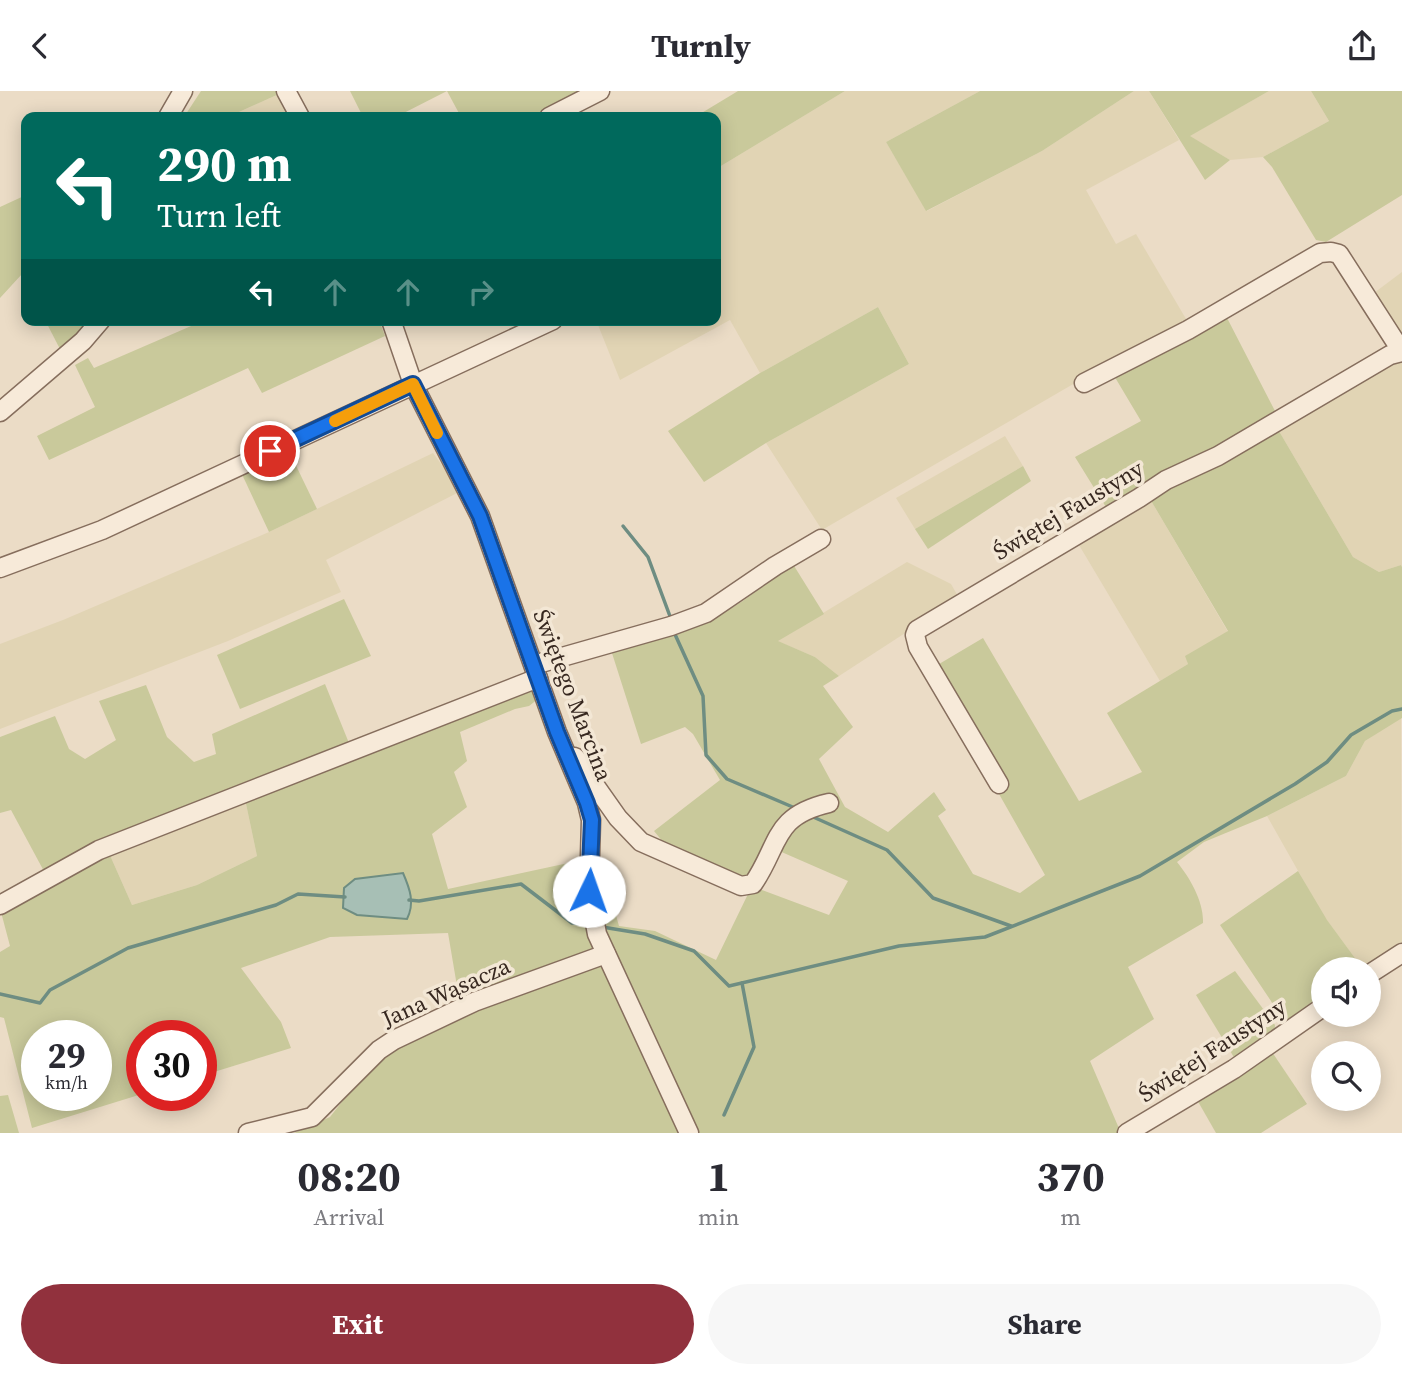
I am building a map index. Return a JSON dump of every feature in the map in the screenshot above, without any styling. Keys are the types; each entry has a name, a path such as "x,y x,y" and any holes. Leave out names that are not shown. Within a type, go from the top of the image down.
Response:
{"street":[{"path":"171,112 183,91"},
{"path":"286,91 297,112"},
{"path":"559,112 600,91"},
{"path":"1084,383 1188,330 1320,253 1331,251 1339,254 1402,352"},
{"path":"0,412 83,341 96,326"},
{"name":"Świętego Marcina","path":"393,326 413,384 480,516 557,732 587,803 592,820 589,891 597,934 689,1133"},
{"path":"0,568 102,530 541,326"},
{"name":"Świętej Faustyny","path":"999,784 918,647 915,635 917,631 1166,480 1218,456 1390,355 1402,352"},
{"path":"0,905 99,851 536,672 706,613 775,566 821,539"},
{"path":"557,732 618,818 641,842 741,886 753,884 775,839 793,818 814,806 829,803"},
{"path":"1381,967 1402,953"},
{"name":"Jana Wąsacza","path":"248,1133 312,1117 379,1050 394,1040 474,1002 606,954"},
{"name":"Świętej Faustyny","path":"1127,1133 1234,1069 1311,1015"}],"shaded area":[{"path":"845,91 980,91 886,142 927,211 1042,151 1134,91 1149,91 1179,140 1086,190 1116,244 1136,234 1189,324 1106,365 822,530 766,443 909,364 878,307 760,373 730,320 721,325 721,166"},
{"path":"1269,91 1311,91 1329,121 1263,157 1230,160 1189,136"},
{"path":"279,94 288,112 239,112"},
{"path":"1402,272 1402,344 1370,296"},
{"path":"598,326 719,326 620,380"},
{"path":"1392,360 1402,362 1402,567 1401,565 1379,572 1353,557 1276,426"},
{"path":"1005,436 1023,466 915,529 896,498"},
{"path":"433,453 461,491 326,560 341,592 228,641 0,729 0,644 269,532"},
{"path":"1150,499 1228,632 1186,656 1188,664 1160,681 1076,540"},
{"path":"907,562 951,584 959,598 839,676 815,657 777,641"},
{"path":"1401,717 1402,944 1381,957 1354,957 1323,915 1267,816 1346,776 1365,741"},
{"path":"245,799 257,856 197,885 132,905 109,853"},
{"path":"403,873 411,896 407,919 357,915 343,908 344,888 355,879"}],"green space":[{"path":"201,91 277,91 279,94 239,112 187,112"},
{"path":"350,91 447,91 406,112 360,112"},
{"path":"447,91 589,91 548,112 458,112"},
{"path":"738,91 845,91 721,166 721,112 703,112"},
{"path":"980,91 1134,91 1042,151 926,211 886,142"},
{"path":"1149,91 1269,91 1190,136 1230,160 1205,180"},
{"path":"1311,91 1402,91 1402,195 1326,242 1316,240 1272,167 1263,157 1329,121"},
{"path":"21,197 21,275 0,298 0,207"},
{"path":"878,307 909,364 766,443 704,482 668,431 760,373"},
{"path":"1225,314 1275,411 1272,417 1109,512 1075,457 1141,421 1113,374"},
{"path":"48,326 85,326 61,351"},
{"path":"191,326 381,326 385,336 262,393 248,368 49,460 37,436 95,407 75,365 88,358 94,368"},
{"path":"1276,426 1353,557 1379,572 1401,565 1402,567 1402,718 1365,741 1346,776 1267,816 1204,842 1177,862 1195,891 1203,923 1128,967 1154,1019 1090,1061 1121,1133 294,1133 330,1117 355,1085 389,1055 420,1034 478,1008 613,958 600,899 601,863 619,926 655,931 716,960 748,894 759,889 829,915 848,881 777,850 790,813 779,819 754,876 746,881 668,848 654,831 720,780 693,734 685,727 641,744 611,650 728,610 791,561 824,614 778,641 815,657 839,676 823,686 853,727 819,759 845,807 888,832 934,792 946,810 938,816 973,874 1020,893 1045,875 999,794 1002,776 934,667 983,638 1079,801 1142,772 1107,713 1188,664 1185,656 1228,631 1150,499"},
{"path":"287,447 317,509 269,532 239,468"},
{"path":"1023,466 1031,481 928,549 915,529"},
{"path":"344,599 371,656 240,709 217,655"},
{"path":"325,684 351,748 131,828 77,852 46,875 11,810 0,813 0,737 55,716 69,749 85,759 116,740 99,701 146,685 167,737 194,762 216,754 212,734"},
{"path":"533,684 538,699 529,706 515,709 460,732 467,761 454,772 467,807 432,834 448,889 573,862 583,878 596,948 459,998 448,933 330,937 241,968 281,1022 291,1048 217,1071 217,1020 126,1020 126,1099 112,1103 112,1020 21,1020 21,1085 4,1018 0,1017 0,952 10,946 1,912 109,853 132,905 197,885 257,856 245,799"},
{"path":"1298,871 1327,920 1354,957 1311,957 1311,1008 1287,1025 1220,925"},
{"path":"1235,971 1275,1025 1274,1035 1235,1059 1196,995"},
{"path":"1270,1049 1307,1104 1261,1133 1216,1133 1196,1098"},
{"path":"8,1095 19,1133 0,1133 0,1096"},
{"path":"28,1111 87,1111 32,1128"}],"waterway":[{"path":"623,526 648,557 671,619"},
{"path":"673,630 703,696 706,755 727,779 795,808"},
{"path":"602,927 645,934 694,951 729,986 899,946 985,937 1140,876 1295,784 1327,762 1351,735 1392,711 1402,709"},
{"path":"811,816 887,850 933,898 1011,926"},
{"path":"409,900 419,901 521,884 572,923 589,925"},
{"path":"0,994 40,1003 50,990 128,948 276,905 298,894 345,897"},
{"path":"724,1115 754,1047 742,983"}],"slow traffic":[{"path":"335,421 413,384 437,433"}],"route":[{"path":"270,451 413,384 480,516 564,751 587,803 592,820 589,891"}]}
